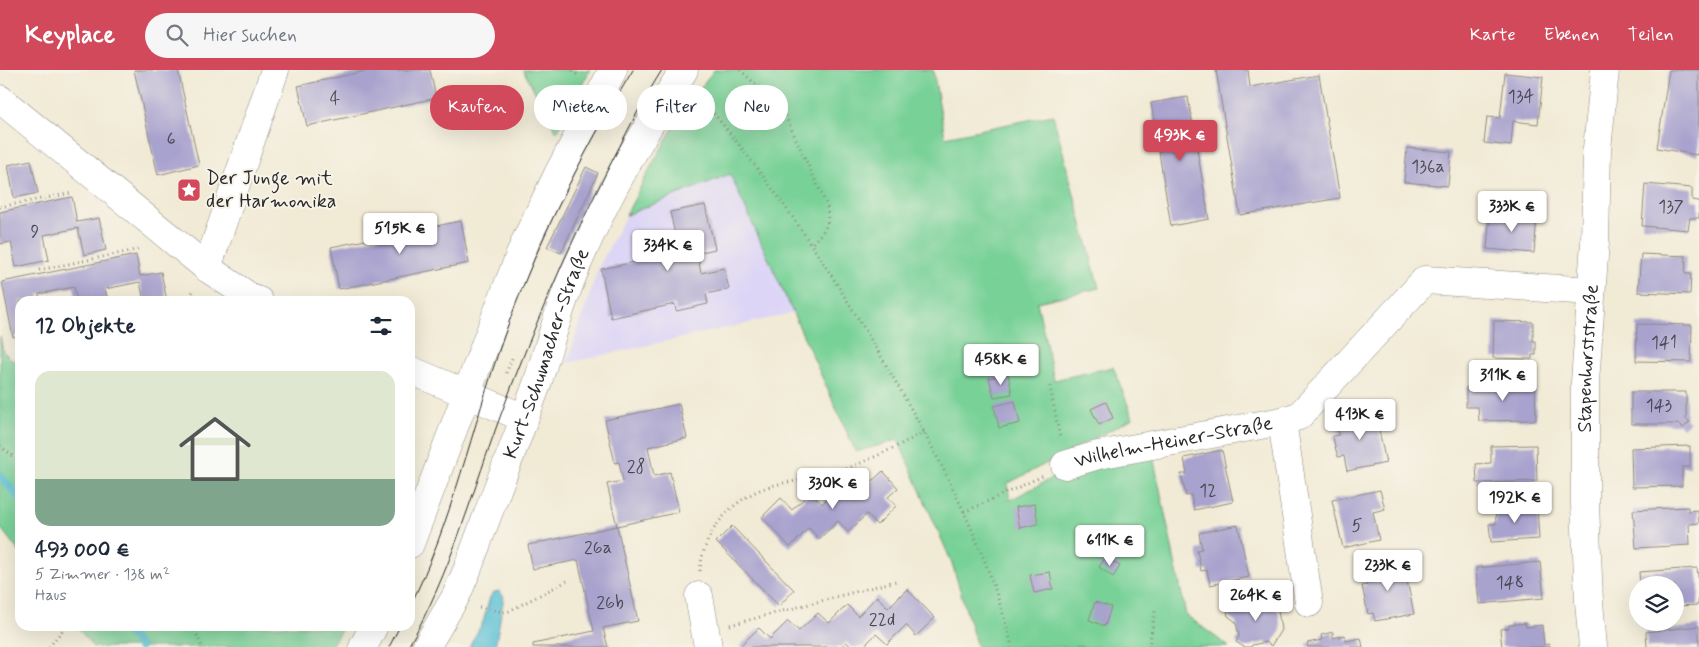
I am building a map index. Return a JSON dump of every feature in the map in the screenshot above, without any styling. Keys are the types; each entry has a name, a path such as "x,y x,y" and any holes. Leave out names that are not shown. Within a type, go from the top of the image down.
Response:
{"street":[{"path":"207,268 275,70"},
{"path":"415,531 526,240 559,172 613,70"},
{"name":"Kurt-Schumacher-Straße","path":"426,647 456,596 537,383 560,309 594,226 609,194 648,125 684,70"},
{"name":"Stapenhorststraße","path":"1594,647 1589,602 1585,504 1586,382 1595,242 1597,149 1605,70"},
{"path":"0,99 207,268 249,296"},
{"name":"Wilhelm-Heiner-Straße","path":"1065,465 1098,455 1282,421 1299,416 1425,280 1592,290"},
{"path":"415,372 524,418"},
{"name":"Wilhelm-Heiner-Straße","path":"1282,421 1309,603"},
{"path":"699,596 707,639"},
{"path":"364,647 372,631"}],"path":[{"path":"740,70 774,101 784,113 827,206 829,219 824,230 812,244"},
{"path":"715,115 764,176 812,244 856,313 925,432 964,512 997,596 1012,647"},
{"path":"0,207 84,191 99,180"},
{"path":"39,270 159,245 167,235"},
{"path":"506,373 513,356"},
{"path":"964,512 1065,465 1050,386"},
{"path":"699,596 701,559 712,532 728,511 744,498 771,487 834,473 882,454 925,432"},
{"path":"0,446 15,457"},
{"path":"477,606 503,612 509,611 569,580"},
{"path":"707,639 896,581"},
{"path":"1149,647 1155,611"},
{"path":"49,647 62,631"},
{"path":"195,631 202,647"}],"shaded area":[{"path":"730,174 794,313 567,363 598,269 626,215"}],"green space":[{"path":"523,70 590,70 582,85 534,85 534,90"},
{"path":"714,70 933,70 945,137 1053,115 1099,288 1037,302 1054,380 1113,367 1133,418 1007,484 1010,500 1062,473 1152,451 1186,615 1229,647 977,647 952,563 898,440 856,452 730,174 626,215 672,130 715,130 715,85 703,85"},
{"path":"0,336 3,351 15,361 15,546 0,527"},
{"path":"81,631 341,631 330,647 93,647"}],"water":[{"path":"499,591 504,597 495,647 469,647 483,622 490,597 494,592"}],"building":[{"path":"134,70 178,70 199,165 158,175"},
{"path":"370,70 430,70 433,85 430,85 430,99 307,126 298,86"},
{"path":"1216,70 1248,70 1250,87 1319,75 1340,198 1240,215"},
{"path":"1669,70 1699,70 1699,142 1697,155 1657,148"},
{"path":"1505,73 1543,77 1538,124 1513,121 1511,146 1484,143 1487,117 1500,118"},
{"path":"1188,97 1209,219 1171,226 1151,103"},
{"path":"1407,148 1451,152 1448,186 1404,182"},
{"path":"31,160 38,193 14,198 8,165"},
{"path":"586,167 598,173 561,253 547,247"},
{"path":"1645,184 1692,188 1692,200 1699,201 1699,218 1690,218 1688,230 1642,226"},
{"path":"72,197 77,222 99,218 106,250 84,255 78,228 44,235 49,260 16,267 11,242 0,244 0,212"},
{"path":"705,205 715,249 697,253 701,273 724,268 729,289 706,294 708,304 676,311 675,304 611,318 601,269 664,256 666,260 680,257 670,212"},
{"path":"1490,213 1537,217 1534,253 1487,249"},
{"path":"461,221 469,263 339,289 331,247"},
{"path":"1641,254 1686,256 1685,274 1691,274 1690,294 1638,292"},
{"path":"136,255 140,276 161,272 166,296 143,296 140,282 105,289 107,296 76,296 74,287 39,294 39,296 15,296 15,336 13,337 2,282"},
{"path":"1494,321 1533,322 1533,341 1536,341 1536,355 1532,355 1532,359 1493,358"},
{"path":"1637,324 1692,325 1691,362 1636,361"},
{"path":"1008,374 1012,394 994,397 989,378"},
{"path":"1535,385 1536,420 1479,421 1478,407 1466,407 1466,387"},
{"path":"1631,392 1686,392 1686,419 1690,422 1683,428 1679,424 1631,424"},
{"path":"1015,401 1020,423 999,428 994,406"},
{"path":"1106,402 1113,418 1099,425 1091,409"},
{"path":"679,404 687,438 648,447 654,476 670,472 679,512 617,526 607,484 623,481 619,462 615,463 605,420"},
{"path":"1375,411 1386,463 1347,471 1344,456 1338,457 1335,447 1333,436 1339,435 1336,419"},
{"path":"1536,445 1537,481 1477,483 1476,464 1491,463 1491,446"},
{"path":"1690,446 1690,467 1682,467 1682,486 1632,487 1631,448"},
{"path":"1222,450 1233,502 1194,510 1191,495 1186,496 1181,474 1187,474 1184,458"},
{"path":"883,471 898,488 888,497 896,506 877,525 867,514 848,532 838,521 819,539 809,528 790,547 762,517 781,498 792,510 811,492 822,504 840,486 849,495 867,478 871,482"},
{"path":"1380,490 1385,509 1373,512 1379,540 1343,548 1332,500"},
{"path":"1035,504 1038,524 1020,528 1016,507"},
{"path":"1537,506 1539,539 1491,542 1489,524 1496,524 1495,508"},
{"path":"1688,507 1688,511 1698,510 1699,523 1689,524 1690,545 1636,548 1633,510"},
{"path":"1238,525 1249,577 1210,585 1207,570 1201,571 1197,550 1202,549 1199,533"},
{"path":"617,526 638,621 603,628 608,647 533,647 533,644 594,631 578,560 533,569 528,545"},
{"path":"732,526 794,590 779,606 716,542"},
{"path":"1106,557 1120,566 1113,577 1099,567"},
{"path":"1403,561 1414,614 1375,621 1373,613 1368,614 1362,586 1367,585 1363,570"},
{"path":"1540,562 1544,598 1479,604 1476,568"},
{"path":"1697,568 1699,584 1698,605 1684,606 1684,576 1639,576 1639,572"},
{"path":"1050,572 1053,589 1034,593 1030,575"},
{"path":"907,589 935,618 916,636 906,625 887,644 876,634 863,647 852,647 846,642 841,647 739,647 759,628 770,639 788,621 799,631 818,613 829,623 847,605 858,616 877,596 888,608"},
{"path":"1273,599 1275,609 1278,610 1281,630 1271,646 1266,642 1252,645 1251,647 1244,647 1236,642 1239,636 1236,622 1228,616 1226,606"},
{"path":"1095,602 1111,607 1105,626 1089,620"},
{"path":"1525,623 1526,627 1542,625 1544,645 1549,644 1549,647 1502,647 1500,629 1509,628 1509,625"},
{"path":"1699,626 1699,647 1647,647 1646,632 1684,631 1684,628"},
{"path":"1333,632 1333,638 1345,635 1346,641 1361,638 1363,647 1308,647 1307,643 1322,640 1321,635"}],"waterway":[{"path":"0,476 15,492"},
{"path":"127,631 140,647"}],"tram line":[{"path":"415,595 450,508 503,339 530,269 561,201 595,135 633,70"},
{"path":"408,647 437,590 503,409 551,290 606,173 662,70"},
{"path":"389,647 397,631"}],"place":[{"name":"Der Junge mit der Harmonika","path":"189,190"}]}
